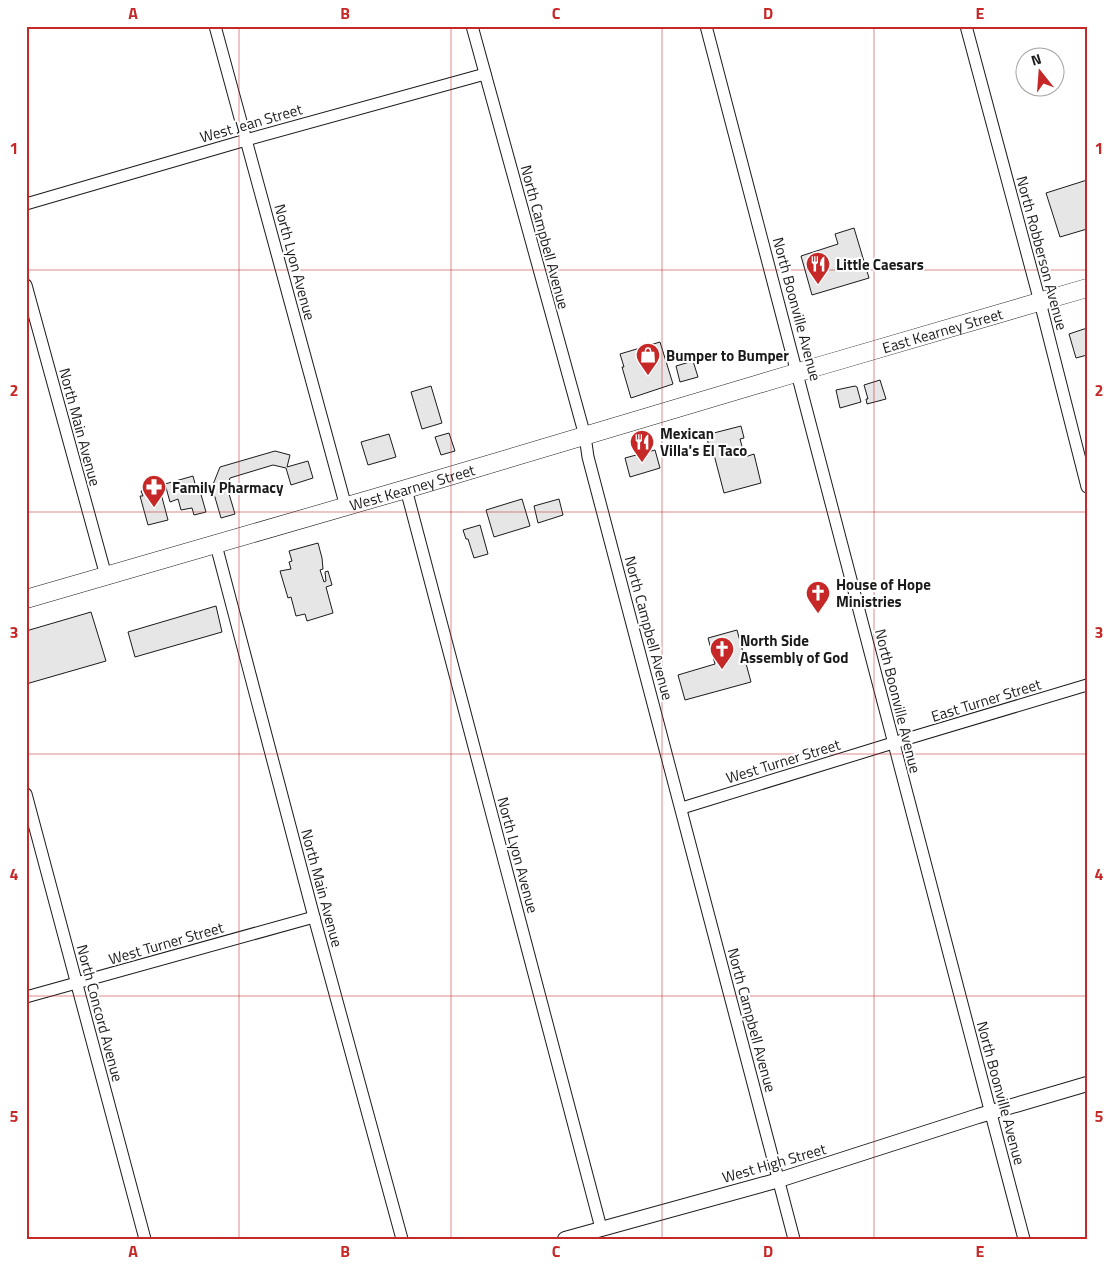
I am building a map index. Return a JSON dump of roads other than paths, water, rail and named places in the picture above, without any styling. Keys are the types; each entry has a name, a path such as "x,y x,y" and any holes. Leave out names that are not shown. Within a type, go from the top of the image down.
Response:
{"main road":[{"name":"East Kearney Street","path":"799,372 1087,288"},
{"name":"West Kearney Street","path":"26,599 216,545 799,372"}],"street":[{"name":"North Lyon Avenue","path":"215,26 346,506"},
{"name":"North Campbell Avenue","path":"472,26 585,436 588,457 794,1239"},
{"name":"North Boonville Avenue","path":"706,26 799,372 893,743 1024,1239"},
{"name":"North Robberson Avenue","path":"966,26 1040,302 1087,487"},
{"name":"West Jean Street","path":"26,204 246,140 485,74"},
{"name":"North Main Avenue","path":"26,285 106,576"},
{"name":"North Lyon Avenue","path":"406,489 601,1228"},
{"name":"North Main Avenue","path":"216,545 314,917 402,1239"},
{"name":"East Turner Street","path":"893,743 1087,685"},
{"name":"West Turner Street","path":"682,808 893,743"},
{"name":"North Concord Avenue","path":"26,794 144,1239"},
{"name":"West Turner Street","path":"26,998 314,917"},
{"name":"West High Street","path":"565,1239 779,1180 990,1112 1087,1084"}],"place":[{"name":"Little Caesars","path":"818,285"},
{"name":"Bumper to Bumper","path":"648,376"},
{"name":"Mexican Villa's El Taco","path":"642,463"},
{"name":"Family Pharmacy","path":"154,508"},
{"name":"House of Hope Ministries","path":"818,614"},
{"name":"North Side Assembly of God","path":"722,670"}]}
